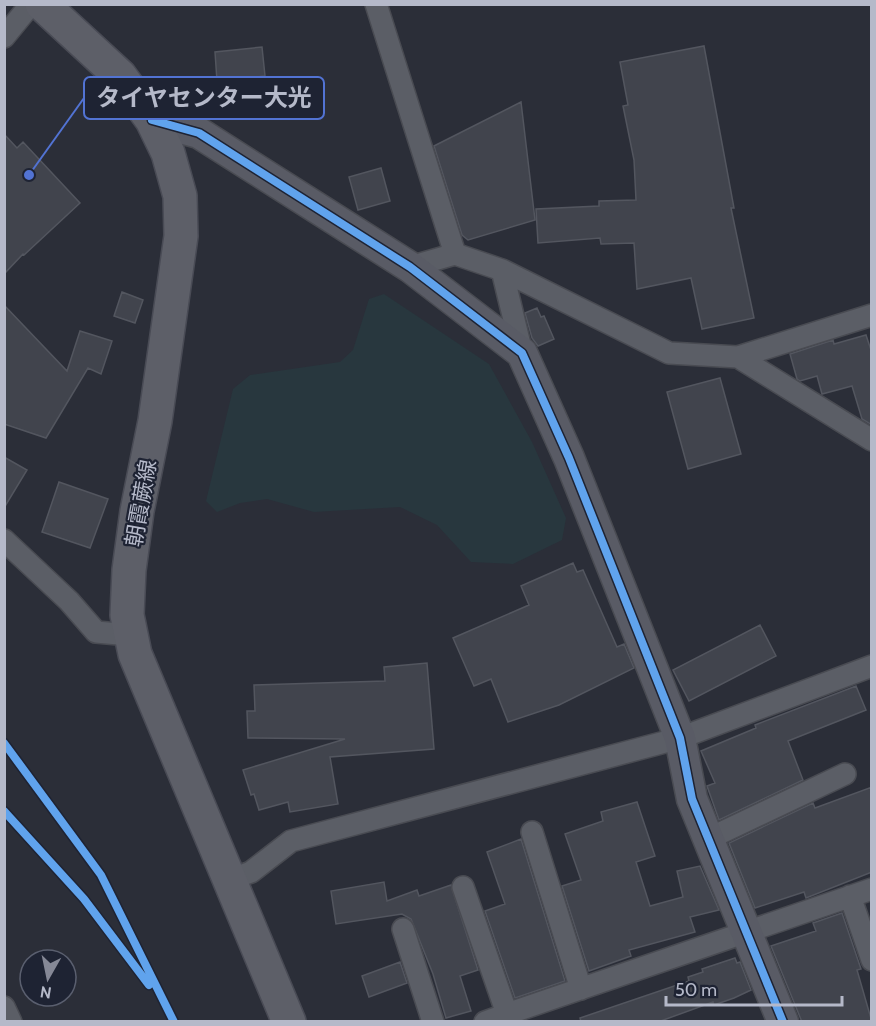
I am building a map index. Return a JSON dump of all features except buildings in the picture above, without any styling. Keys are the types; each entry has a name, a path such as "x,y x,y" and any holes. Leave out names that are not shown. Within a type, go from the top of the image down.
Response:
{"main road":[{"name":"朝霞蕨線","path":"42,4 120,76 153,120 176,177 181,236 155,421 133,543 127,615 130,635 289,1022"}],"street":[{"path":"4,37 31,4"},
{"path":"376,4 455,254"},
{"path":"153,120 200,133 410,267 522,353"},
{"path":"410,267 455,254 502,270 669,353 738,357 872,315"},
{"path":"502,270 522,353 569,458 680,738 692,799 783,1022"},
{"path":"738,357 872,440"},
{"path":"4,540 69,601 96,632 130,635"},
{"path":"229,880 251,872 291,841 680,738 872,666"},
{"path":"708,839 845,774"},
{"path":"532,832 581,989"},
{"path":"463,887 508,1018"},
{"path":"485,1022 508,1018 581,989 872,889"},
{"path":"850,896 872,960"},
{"path":"403,929 434,1022"},
{"path":"4,1007 11,1022"}],"shaded area":[{"path":"384,294 489,364 532,442 566,518 562,540 513,564 471,562 437,525 400,507 314,512 267,499 240,503 217,512 206,501 233,389 250,375 340,362 353,350 369,299"}],"cycle path":[{"path":"152,120 199,133 410,267 522,353 569,458 680,738 692,799 783,1022"},
{"path":"4,743 101,875 174,1022"},
{"path":"4,811 84,899 149,985"}],"place":[{"name":"タイヤセンター大光","path":"29,175"}]}
